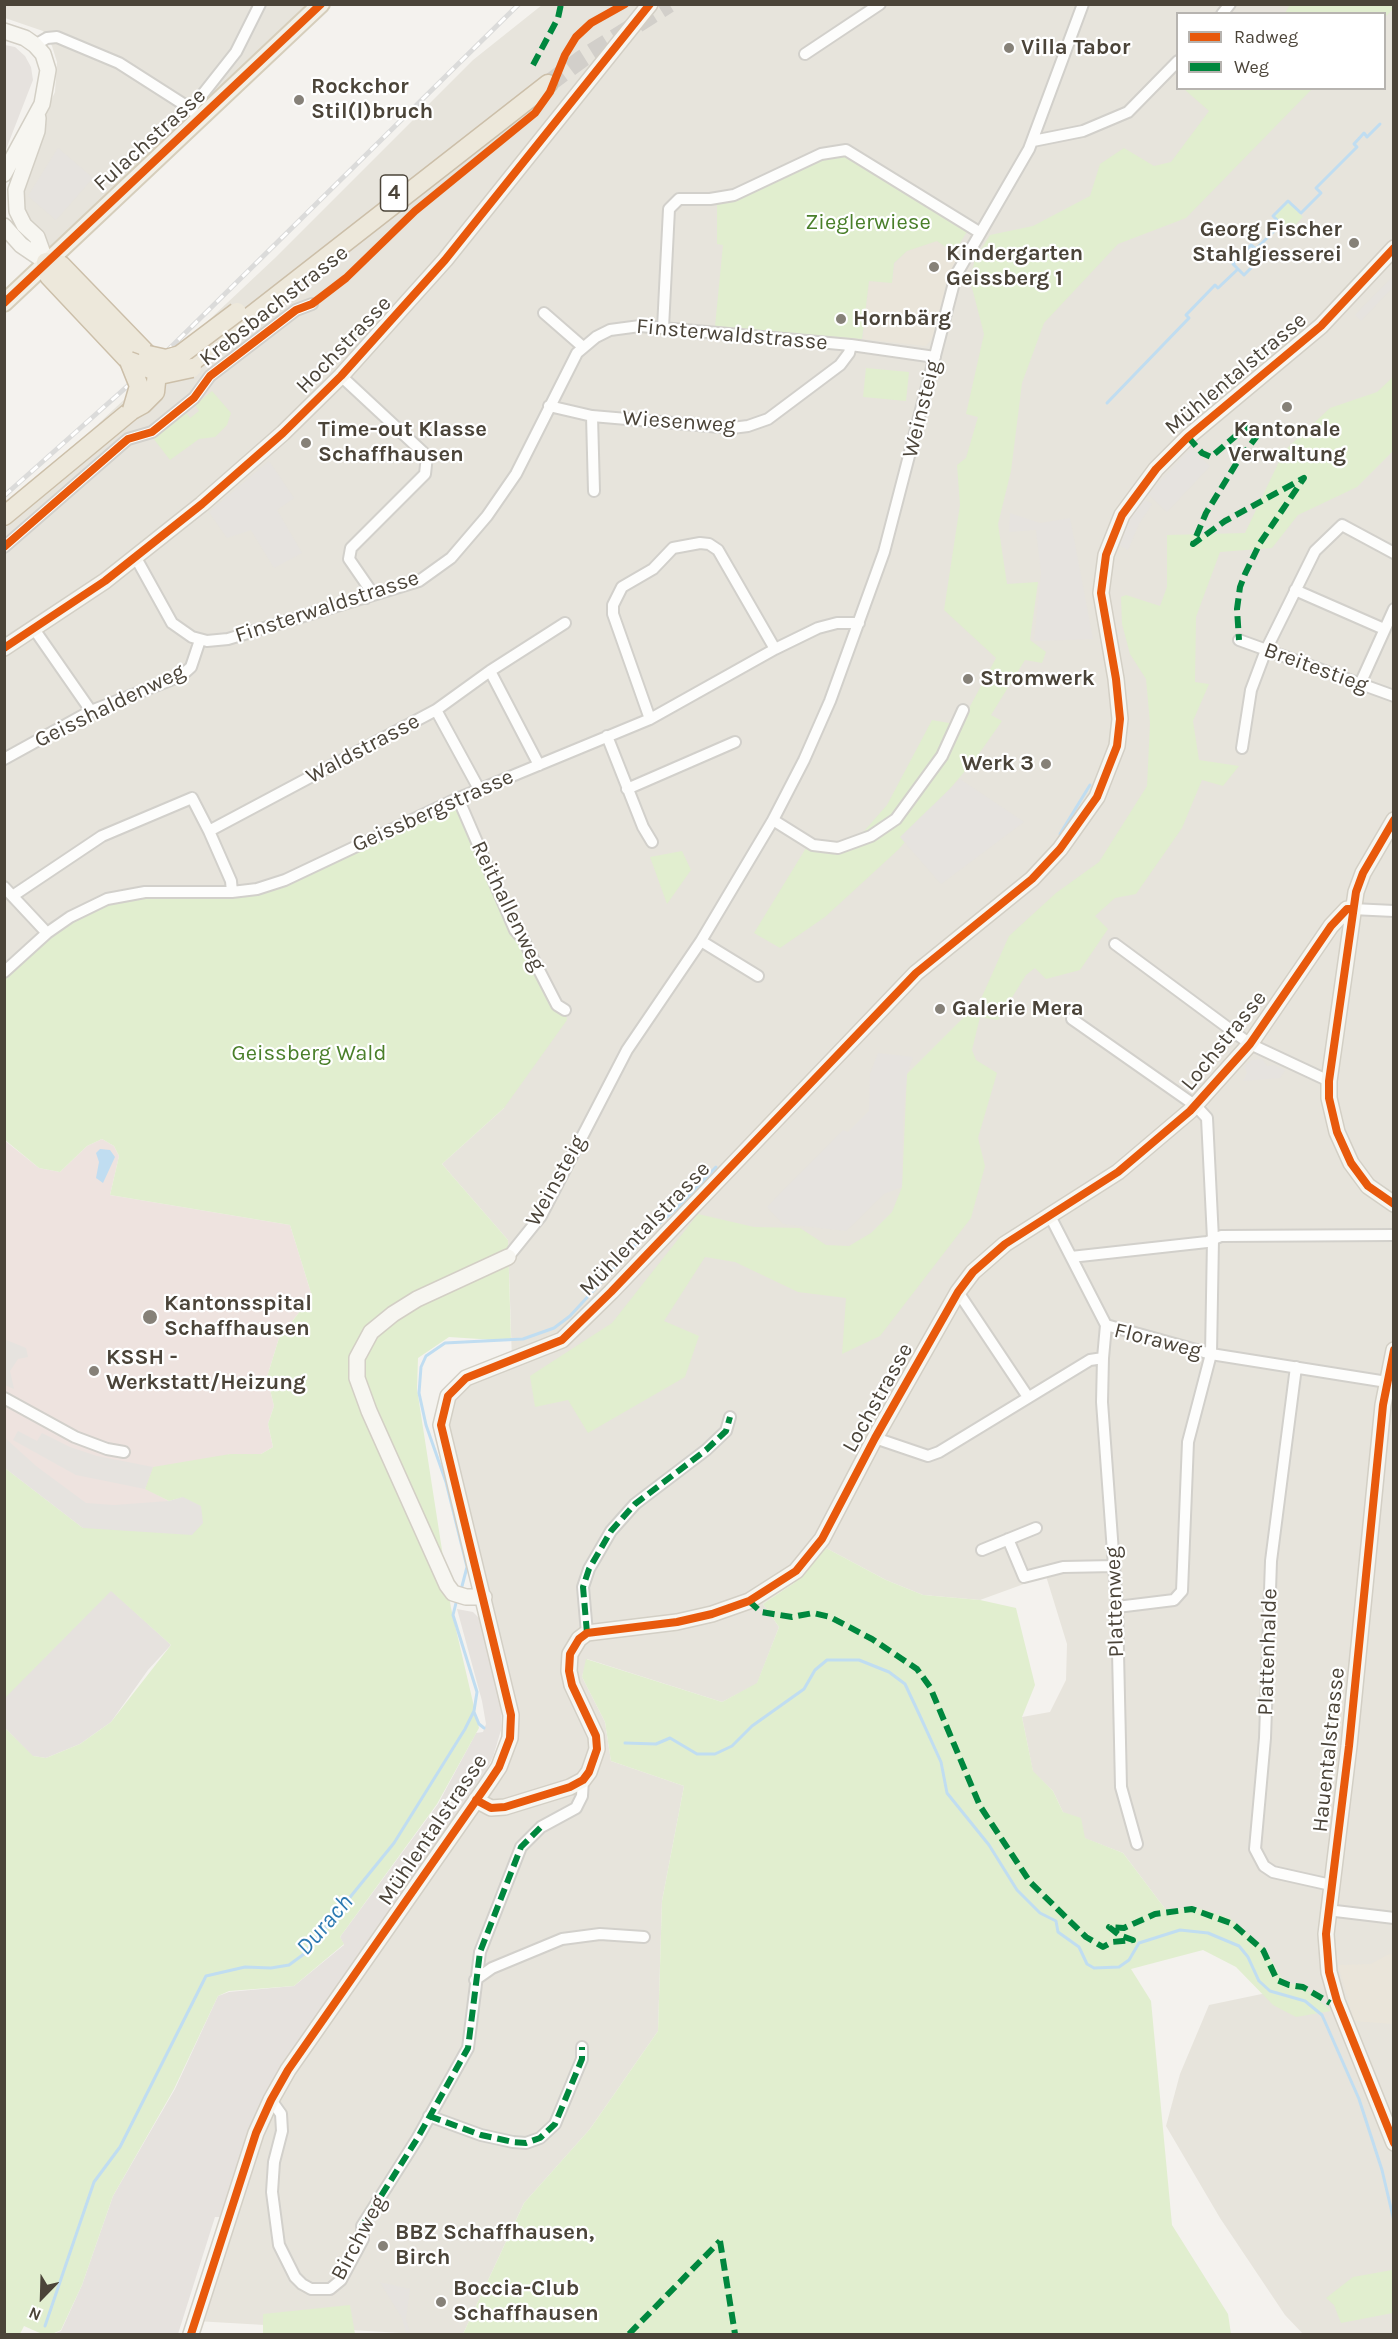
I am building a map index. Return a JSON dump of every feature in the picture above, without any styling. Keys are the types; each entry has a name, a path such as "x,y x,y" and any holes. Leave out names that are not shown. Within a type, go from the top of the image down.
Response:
{"highway":[{"path":"188,365 548,84"},
{"name":"4","path":"148,355 171,358 185,353 367,208 444,163"},
{"name":"4","path":"157,372 170,373 192,368 225,350 369,237 444,163"},
{"path":"4,516 132,410 152,397 157,383 157,372 148,355 52,268"},
{"path":"52,268 129,361 139,386 132,410"},
{"path":"129,361 157,372"}],"main road":[{"name":"Fulachstrasse","path":"4,303 52,268 195,114 321,4"}],"street":[{"path":"35,45 48,38 57,37 119,63 195,114 236,52 260,4"},
{"name":"Hochstrasse","path":"4,648 136,558 236,475 340,376 445,260 650,4"},
{"path":"805,54 880,4"},
{"name":"Weinsteig","path":"484,1597 459,1595 369,1411 357,1378 357,1358 371,1332 393,1314 417,1299 508,1257 541,1216 627,1050 701,941 773,820 828,706 860,623 898,506 956,275 979,232 1014,179 1033,141 1083,5"},
{"path":"4,31 25,38 35,45 43,54 48,70 46,91 38,115 4,174"},
{"path":"1033,141 1083,131 1128,112 1176,63"},
{"path":"38,115 37,131 16,190 17,211 24,225 38,237 52,268"},
{"path":"663,328 669,209 679,199 710,199 734,195 821,154 846,150 979,232"},
{"path":"4,226 21,245 52,268"},
{"name":"Mühlentalstrasse","path":"191,2334 256,2133 271,2100 288,2070 499,1767 506,1752 512,1726 484,1597 441,1425 448,1396 466,1378 562,1340 611,1292 916,973 1032,879 1060,849 1097,797 1117,746 1120,719 1116,679 1101,593 1106,555 1122,515 1156,469 1188,437 1321,326 1358,290 1394,248"},
{"name":"Krebsbachstrasse","path":"4,547 128,439 152,432 194,398 210,376 296,310 312,304"},
{"path":"544,314 583,347"},
{"name":"Finsterwaldstrasse","path":"200,640 228,639 419,581 451,558 487,516 513,479 536,438 571,363 583,347 610,330 640,326 850,345 935,357"},
{"name":"Wiesenweg","path":"549,406 592,416 732,428 748,426 768,419 840,365 849,353 850,345"},
{"path":"340,376 428,456 424,474 351,548 349,559 369,588 366,598"},
{"path":"592,416 594,491"},
{"path":"1242,748 1251,690 1266,650 1315,551 1342,525 1394,553"},
{"path":"650,719 613,614 613,605 622,587 653,569 672,548 700,543 709,544 718,550 775,649"},
{"path":"136,558 166,616 185,633 200,640"},
{"path":"1295,590 1384,629"},
{"path":"1360,684 1394,609"},
{"path":"436,710 490,671 565,623"},
{"name":"Geissbergstrasse","path":"4,972 47,933 70,917 107,899 145,892 232,892 257,889 285,880 382,831 650,719 775,649 830,625 860,623"},
{"path":"34,628 91,711"},
{"name":"Geisshaldenweg","path":"4,759 91,711 181,676 191,668 200,640"},
{"name":"Breitestieg","path":"1239,640 1394,696"},
{"path":"490,671 540,765"},
{"name":"Waldstrasse","path":"209,831 436,710 480,789"},
{"path":"773,820 813,845 838,848 871,836 896,819 942,756 963,710"},
{"path":"608,736 627,789 652,842"},
{"path":"627,789 735,742"},
{"path":"14,895 102,836 192,798 231,881 232,892"},
{"name":"Reithallenweg","path":"458,798 515,930 523,939 557,1005 565,1010"},
{"path":"1394,820 1361,878 1353,909 1329,1081 1332,1114 1347,1155 1368,1186 1394,1204"},
{"path":"4,887 14,895 47,933"},
{"name":"Lochstrasse","path":"586,1633 677,1622 712,1614 749,1600 796,1571 822,1539 875,1438 958,1292 973,1272 1005,1244 1118,1172 1196,1106 1250,1044 1331,926 1347,909 1353,909"},
{"path":"1353,909 1394,911"},
{"path":"701,941 758,976"},
{"path":"1115,944 1250,1044 1329,1081"},
{"path":"1072,1020 1196,1106 1207,1118 1213,1239 1211,1354 1188,1442 1182,1591 1174,1600 1117,1607"},
{"path":"1050,1216 1106,1325"},
{"path":"1071,1257 1213,1239 1221,1236 1394,1235"},
{"path":"958,1292 1028,1397"},
{"name":"Floraweg","path":"875,1438 928,1456 1090,1360 1103,1358 1106,1325 1211,1354 1387,1382"},
{"name":"Hauentalstrasse","path":"1394,1350 1387,1382 1349,1746 1327,1910 1327,1955 1334,1990 1394,2144"},
{"name":"Plattenweg","path":"1103,1358 1102,1402 1117,1607 1121,1787 1137,1844"},
{"name":"Plattenhalde","path":"1296,1367 1271,1560 1265,1738 1255,1849 1264,1866 1273,1872 1331,1885"},
{"path":"4,1398 86,1442 124,1452"},
{"path":"476,1800 491,1808 505,1807 583,1780 593,1763 596,1736 572,1685 568,1671 570,1654 579,1639 586,1633 583,1587 589,1569 611,1531 635,1504 706,1450 726,1431 730,1417"},
{"path":"982,1550 1036,1528"},
{"path":"1008,1539 1024,1576 1063,1567 1115,1566"},
{"name":"Birchweg","path":"271,2100 281,2114 282,2131 274,2162 272,2192 279,2244 295,2277 310,2289 322,2291 341,2280 363,2239 362,2226 392,2180 468,2048 480,1952 522,1846 541,1827 576,1808 582,1796 583,1780"},
{"path":"1327,1910 1394,1918"},
{"path":"475,1980 492,1968 562,1939 600,1934 644,1937"},
{"path":"429,2116 481,2135 513,2142 526,2143 540,2138 555,2124 582,2059 582,2046"}],"shaded area":[{"path":"4,5 321,5 46,262 17,211 37,131 55,92 57,62 52,46 43,31 5,18"},
{"path":"542,5 1393,5 1393,2334 1303,2334 1285,2315 1220,2218 1166,2126 1180,2074 1209,2005 1300,1986 1288,1983 1281,1977 1265,1949 1195,1907 1166,1910 1123,1853 1084,1838 1063,1812 1053,1791 1033,1772 1022,1717 1050,1712 1066,1680 1067,1644 1046,1576 980,1600 923,1595 886,1580 826,1548 794,1583 763,1604 779,1627 757,1684 722,1702 587,1659 582,1677 605,1722 611,1761 684,1786 662,1901 658,2031 590,2129 524,2203 463,2334 419,2334 196,2321 256,2133 510,1738 441,1425 448,1396 512,1361 508,1240 442,1164 504,1108 285,880 5,972 4,505 97,425 275,258 473,60"},
{"path":"5,45 15,47 25,56 31,67 33,80 5,152"},
{"path":"58,148 93,178 56,220 28,196"},
{"path":"937,241 958,256 946,285 934,336 926,346 863,339 869,281 892,283 895,263 907,251"},
{"path":"1393,276 1393,287 1361,321 1355,315"},
{"path":"1191,448 1210,466 1167,512 1148,494"},
{"path":"269,461 294,498 277,510 302,553 274,568 251,530 227,538 209,512"},
{"path":"1144,499 1152,504 1139,524 1128,550 1119,545 1130,519"},
{"path":"1010,513 1040,523 1070,518 1093,639 1034,641 1041,572 1036,530 1009,532"},
{"path":"960,779 1024,822 941,884 900,837"},
{"path":"878,1053 913,1057 907,1074 903,1120 902,1187 884,1194 846,1231 783,1224 767,1207 843,1130 848,1132 869,1111 870,1074"},
{"path":"1262,1059 1267,1066 1274,1065 1285,1070 1280,1078 1243,1081 1247,1073 1244,1067 1251,1060"},
{"name":"Kantonsspital Schaffhausen","path":"102,1139 114,1146 119,1156 110,1195 290,1225 312,1296 279,1338 267,1377 274,1406 268,1424 273,1447 261,1454 230,1454 145,1488 169,1501 201,1506 83,1528 5,1468 4,1140 39,1168 60,1172 87,1146"},
{"path":"4,1339 26,1348 28,1357 18,1359 10,1371 14,1389 5,1385"},
{"path":"18,1431 37,1441 42,1433 70,1447 97,1456 153,1467 145,1489 76,1475 13,1440"},
{"path":"4,1437 36,1466 86,1503 114,1505 169,1501 183,1497 201,1506 203,1523 192,1535 83,1528 5,1468"},
{"path":"111,1590 171,1645 148,1670 111,1722 80,1744 46,1758 32,1756 5,1728 4,1698"},
{"path":"457,1609 473,1612 481,1620 502,1703 501,1730 493,1757 483,1777 265,2093 222,2217 215,2217 178,2334 53,2334 61,2331 82,2285 113,2196 175,2089 218,1996 229,1992 294,1986 344,1945 340,1937 438,1804 476,1733 483,1732 486,1724 482,1701"},
{"path":"1389,1954 1393,1955 1393,2024 1354,2021 1338,1965 1371,1964"},
{"path":"380,2282 410,2289 406,2319 410,2333 420,2334 406,2334 402,2318"}],"green space":[{"path":"1393,4 1394,8 1386,16 1386,12 1286,12 1290,5"},
{"path":"1185,90 1311,90 1186,218 1118,244 1044,323 1022,383 1011,471 998,524 1007,584 1038,582 1030,640 1046,652 1042,663 1025,660 991,715 1002,721 976,758 899,849 825,917 780,948 754,933 806,848 843,852 865,830 887,805 932,720 960,725 996,658 944,610 960,505 957,465 966,458 978,417 966,414 984,334 970,280 975,259 990,235 1033,226 1090,196 1100,164 1124,148 1154,166 1171,162 1209,111"},
{"name":"Zieglerwiese","path":"847,154 968,230 954,253 937,241 907,251 894,263 892,283 869,281 862,339 715,326 723,245 717,244 717,203 736,198 826,155"},
{"path":"1288,202 1303,217 1289,231 1274,216"},
{"path":"866,368 909,372 906,401 863,397"},
{"path":"1393,377 1393,451 1357,487 1298,515 1272,548 1220,552 1196,617 1195,682 1209,684 1193,721 1199,760 1239,766 1223,786 1202,780 1182,828 1136,894 1115,898 1095,916 1108,929 1080,970 1046,979 1035,968 1026,975 998,1020 980,1017 972,1050 976,1060 997,1073 978,1138 985,1166 971,1218 880,1336 842,1354 846,1298 798,1292 735,1262 705,1257 664,1321 699,1336 685,1377 588,1433 568,1400 535,1407 530,1376 612,1323 698,1214 754,1227 800,1228 826,1245 849,1246 871,1233 892,1212 902,1187 907,1074 980,1001 1009,936 1056,893 1099,862 1147,786 1150,723 1146,679 1130,654 1122,624 1121,597 1126,595 1160,606 1167,587 1167,535 1245,533 1284,451 1330,408 1377,392"},
{"path":"212,391 231,413 227,425 215,437 199,439 170,460 153,438 186,412 190,418 199,411 195,405"},
{"name":"Geissberg Wald","path":"458,798 515,930 565,1010 567,1020 504,1108 442,1164 508,1240 511,1341 449,1337 418,1358 417,1389 451,1608 479,1728 437,1804 340,1937 344,1944 294,1986 229,1991 218,1996 174,2089 113,2196 82,2285 61,2330 52,2334 42,2334 24,2326 20,2334 5,2334 5,1728 33,1756 46,1758 80,1744 111,1722 171,1645 111,1591 5,1698 5,1468 83,1528 183,1497 169,1501 145,1489 153,1467 230,1454 261,1454 273,1447 268,1424 274,1406 267,1377 279,1338 312,1296 290,1225 110,1195 119,1156 114,1146 102,1139 87,1146 60,1172 39,1168 5,1140 5,972 47,933 107,899 257,889"},
{"path":"682,851 691,870 667,904 650,857"},
{"path":"826,1548 886,1580 923,1595 980,1600 1016,1608 1035,1685 1022,1717 1033,1771 1053,1791 1063,1812 1081,1818 1085,1838 1123,1853 1166,1910 1195,1907 1230,1918 1265,1949 1281,1977 1288,1983 1302,1986 1331,2011 1296,2017 1273,2005 1236,1967 1203,1950 1131,1969 1151,2001 1172,2225 1228,2314 1231,2334 463,2334 524,2203 590,2129 658,2031 662,1901 684,1786 611,1761 605,1722 582,1677 586,1659 722,1702 757,1683 779,1627 763,1604 794,1583"},
{"path":"1392,2270 1393,2313 1341,2323 1334,2305 1326,2298 1353,2277"},
{"path":"350,2305 355,2334 263,2334 263,2314"}],"water":[{"path":"100,1149 110,1150 115,1157 103,1183 96,1178 99,1162 96,1153"}],"waterway":[{"path":"1107,403 1189,318 1186,315 1215,285 1218,288 1238,269 1244,275 1263,256 1256,249 1281,224 1273,216 1288,201 1301,213 1321,193 1316,188 1357,147 1354,144 1364,133 1367,137 1380,124"},
{"path":"1238,269 1233,264 1251,245 1256,249"},
{"name":"Durach","path":"1060,834 1090,785"},
{"name":"Durach","path":"461,1590 467,1567 446,1482 426,1425 419,1393 421,1367 426,1356 445,1343 523,1339 554,1328 570,1316 638,1242 677,1208 716,1167"},
{"name":"Durach","path":"45,2326 94,2182 120,2147 206,1976 245,1967 271,1968 289,1965 304,1954 394,1843 465,1729 474,1711 477,1692 453,1615 457,1599"},
{"path":"625,1743 656,1744 670,1738 697,1754 715,1754 732,1746 752,1726 804,1689 815,1670 827,1660 859,1660 889,1672 905,1684 941,1762 947,1793 989,1845 1017,1890 1040,1913 1056,1921 1058,1932 1079,1947 1087,1964 1094,1968 1119,1967 1129,1960 1139,1943 1180,1930 1208,1933 1239,1946 1248,1957 1259,1981 1270,1991 1305,2001 1322,2015 1359,2099 1382,2170 1394,2221"},
{"path":"474,1712 479,1724 484,1728"}],"tunnel":[{"path":"548,84 583,58 669,4"}],"railway":[{"path":"4,496 168,350 519,4"}],"marked path":[{"path":"533,65 558,18 561,4"},
{"path":"1188,437 1202,453 1211,457 1245,428 1255,430 1257,436 1236,464 1206,513 1193,544 1225,521 1304,478 1260,543 1245,574 1240,587 1237,609 1239,640"},
{"path":"587,1633 583,1587 589,1569 611,1531 635,1504 706,1450 726,1431 730,1417"},
{"path":"749,1601 761,1612 792,1617 813,1613 830,1617 872,1639 917,1669 930,1687 980,1806 1030,1882 1086,1937 1103,1947 1112,1942 1133,1940 1119,1935 1109,1927 1124,1928 1155,1914 1192,1909 1233,1924 1263,1950 1277,1980 1303,1987 1330,2003"},
{"path":"362,2226 417,2139 468,2048 480,1952 521,1847 541,1827"},
{"path":"429,2116 481,2135 513,2142 526,2143 540,2138 555,2124 582,2059 582,2047"},
{"path":"720,2241 735,2334"},
{"path":"629,2334 720,2241"}],"cycle path":[{"path":"4,303 321,4"},
{"path":"4,547 128,439 152,432 194,398 210,376 296,310 312,304 346,278 415,211 535,113 550,92 565,55 576,37 591,23 625,4"},
{"path":"4,648 105,581 202,504 283,433 341,376 445,260 650,4"},
{"path":"191,2334 256,2133 271,2100 288,2070 499,1767 510,1738 511,1715 441,1425 448,1396 466,1378 562,1340 611,1292 916,973 1032,879 1060,849 1097,797 1117,746 1120,719 1116,679 1101,593 1106,555 1122,515 1156,469 1188,437 1321,326 1394,248"},
{"path":"1394,820 1363,873 1356,892 1329,1081 1329,1098 1337,1132 1351,1163 1368,1186 1394,1204"},
{"path":"476,1800 491,1808 505,1807 570,1787 583,1780 589,1772 597,1749 596,1736 572,1685 569,1671 570,1654 579,1639 587,1633 677,1622 712,1614 749,1601 796,1571 822,1539 875,1438 958,1292 973,1272 1005,1244 1118,1172 1190,1111 1250,1044 1331,926 1347,909 1352,909"},
{"path":"1394,1350 1383,1405 1349,1746 1326,1934 1329,1972 1337,2001 1394,2143"}],"place":[{"name":"Villa Tabor","path":"1009,48"},
{"name":"Rockchor Stil(l)bruch","path":"299,100"},
{"name":"Georg Fischer Stahlgiesserei","path":"1354,243"},
{"name":"Kindergarten Geissberg 1","path":"934,267"},
{"name":"Hornbärg","path":"841,319"},
{"name":"Kantonale Verwaltung","path":"1287,407"},
{"name":"Time-out Klasse Schaffhausen","path":"306,443"},
{"name":"Stromwerk","path":"968,679"},
{"name":"Werk 3","path":"1046,764"},
{"name":"Galerie Mera","path":"940,1009"},
{"name":"Kantonsspital Schaffhausen","path":"150,1317"},
{"name":"KSSH - Werkstatt/Heizung","path":"94,1371"},
{"name":"BBZ Schaffhausen, Birch","path":"383,2246"},
{"name":"Boccia-Club Schaffhausen","path":"441,2302"}]}
